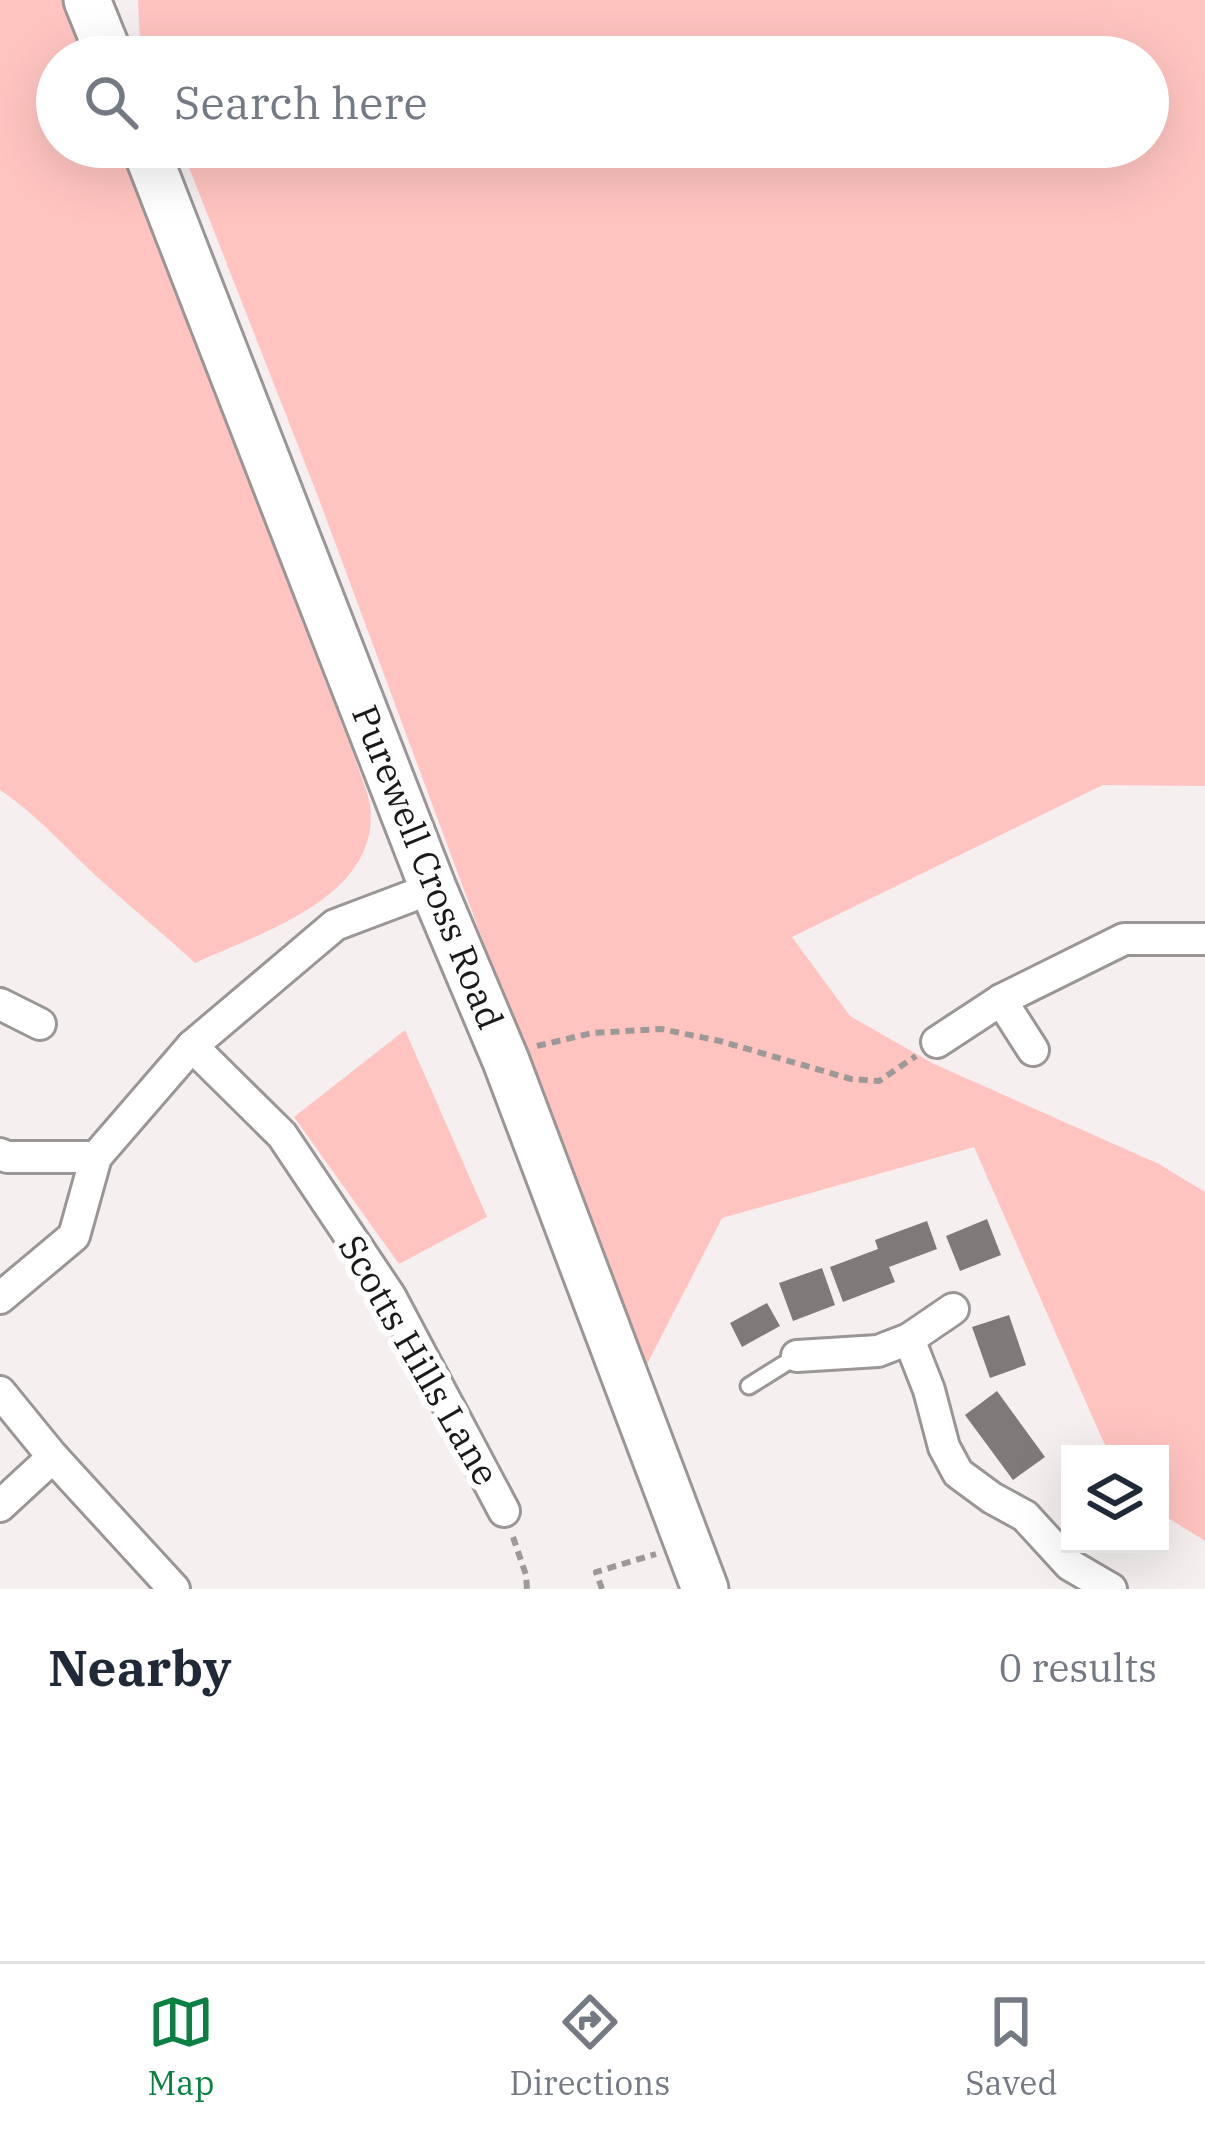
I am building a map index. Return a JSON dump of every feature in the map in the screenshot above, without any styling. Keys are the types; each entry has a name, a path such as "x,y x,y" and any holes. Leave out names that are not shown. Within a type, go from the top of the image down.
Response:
{"main road":[{"path":"88,0 102,36"},
{"name":"Purewell Cross Road","path":"153,168 433,888 506,1061 705,1589"}],"street":[{"path":"0,1298 74,1236 96,1157 192,1046 334,925 433,888"},
{"path":"937,1042 1001,1000 1124,939 1205,939"},
{"path":"1001,1000 1033,1050"},
{"path":"0,1004 40,1024"},
{"name":"Scotts Hills Lane","path":"192,1046 282,1135 378,1278 504,1511"},
{"path":"0,1154 96,1157"},
{"path":"797,1356 878,1351 909,1339 952,1309"},
{"path":"909,1339 944,1447 958,1473 1025,1516 1070,1565 1111,1589"},
{"path":"0,1392 174,1589"},
{"path":"0,1506 53,1457"}],"lane":[{"path":"749,1387 797,1356"}],"path":[{"path":"506,1061 537,1046 592,1033 661,1029 850,1078 879,1081 937,1042"},
{"path":"504,1511 527,1589"},
{"path":"602,1589 596,1572 688,1544"}],"shaded area":[{"path":"0,0 63,0 77,36 36,36 36,168 128,168 356,761 370,806 368,838 356,865 337,888 311,907 195,963 0,790"},
{"path":"138,0 1205,0 1205,786 1103,785 792,937 850,1016 934,1064 1159,1164 1205,1192 1205,1541 1169,1519 1169,1445 1105,1445 1103,1441 974,1147 722,1218 643,1372 317,494 189,168 1169,168 1169,36 140,36"},
{"path":"405,1030 487,1217 399,1264 294,1117"}],"building":[{"path":"987,1219 1001,1255 960,1271 946,1236"},
{"path":"927,1221 937,1249 889,1267 895,1282 843,1302 830,1267 878,1249 875,1240"},
{"path":"822,1268 835,1305 793,1321 779,1283"},
{"path":"767,1303 780,1326 742,1347 730,1323"},
{"path":"1009,1315 1026,1365 990,1378 972,1327"},
{"path":"997,1391 1045,1457 1013,1480 965,1415"}]}
